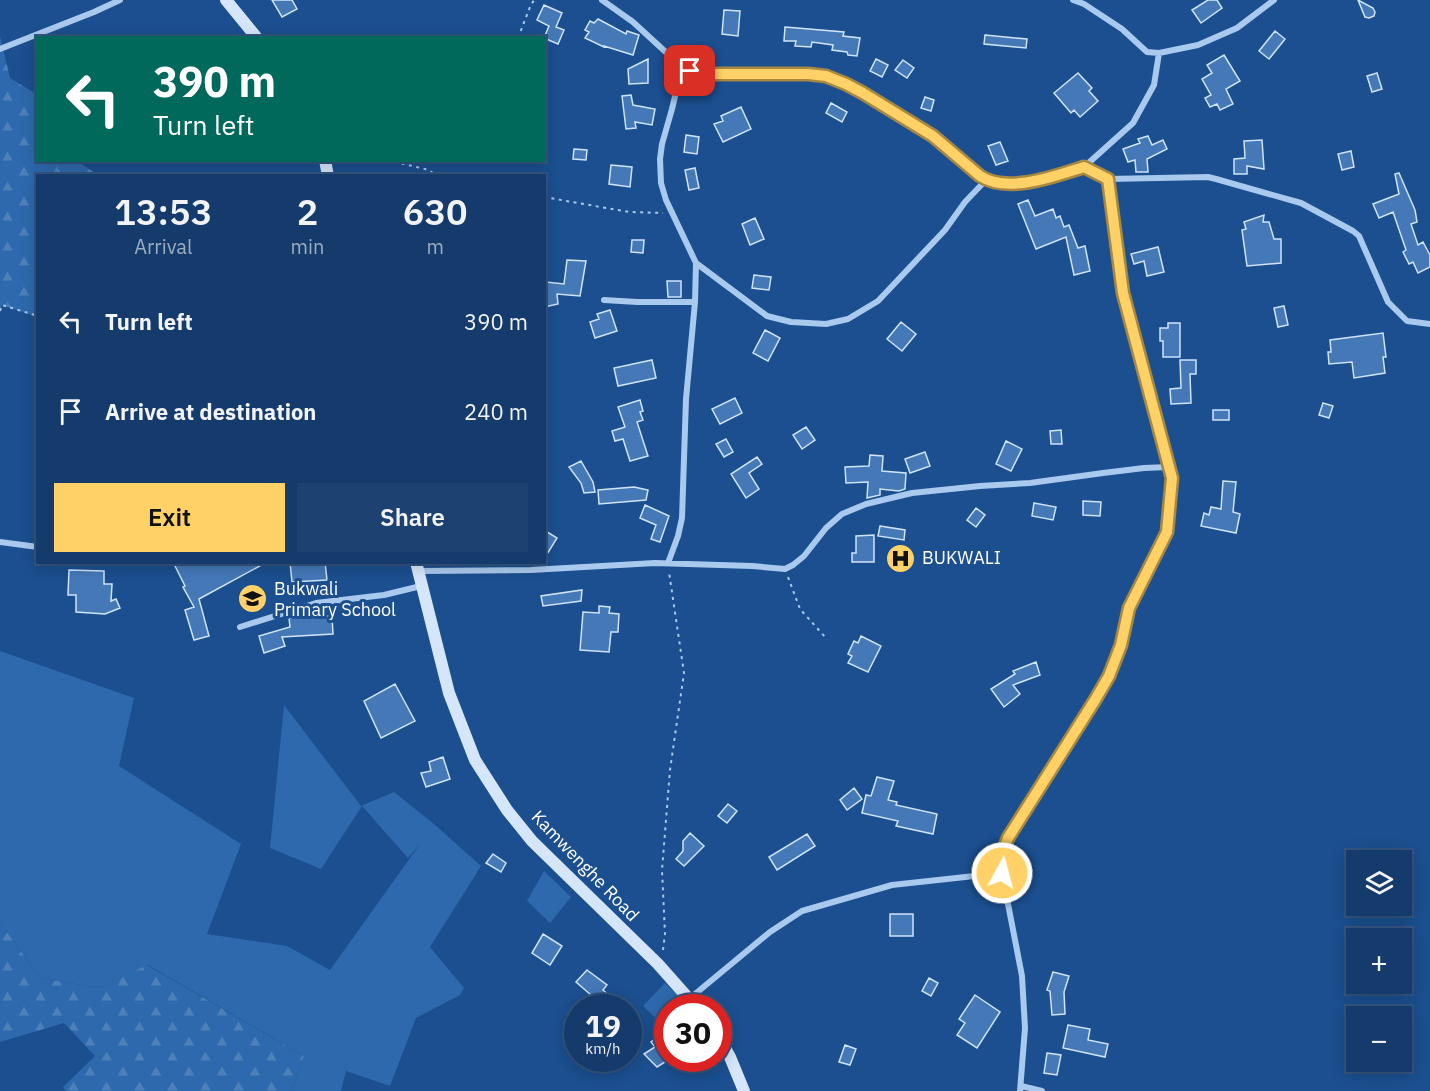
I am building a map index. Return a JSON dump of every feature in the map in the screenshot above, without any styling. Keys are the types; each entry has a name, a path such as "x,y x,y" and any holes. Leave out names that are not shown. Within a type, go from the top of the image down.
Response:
{"main road":[{"path":"226,0 255,36"},
{"name":"Kamwenghe Road","path":"417,567 449,693 475,760 507,810 532,842 658,964 685,994"},
{"path":"732,1062 744,1091"}],"street":[{"path":"0,49 120,0"},
{"path":"602,0 633,22 682,67 690,71 700,74 826,76 863,93 933,136 986,180 1002,184 1022,183 1084,167 1133,123 1154,85 1159,53"},
{"path":"1073,0 1084,4 1122,29 1147,51 1159,53 1198,45 1237,28 1274,0"},
{"path":"668,563 682,518 686,399 695,302 696,263 672,213 662,183 660,159 682,67"},
{"path":"1084,167 1108,179 1212,178 1301,203 1359,236 1388,302 1407,321 1430,324"},
{"path":"1042,1091 1021,1088 1025,1028 1022,976 1002,873 1002,854 1008,838 1109,676 1121,645 1129,608 1167,532 1172,478 1123,293 1108,179"},
{"path":"696,263 767,316 791,322 826,324 848,319 878,301 945,230 965,202 986,180"},
{"path":"604,300 695,302"},
{"path":"417,567 531,570 668,563 785,569 804,556 826,528 843,514 866,504 912,493 1030,483 1144,468 1169,467"},
{"path":"0,542 36,547"},
{"path":"240,627 315,603 384,595 422,586"},
{"path":"703,994 770,932 802,911 892,885 1002,873"}],"path":[{"path":"519,36 534,0"},
{"path":"395,162 436,174"},
{"path":"546,197 629,212 672,213"},
{"path":"0,311 2,305 36,315"},
{"path":"658,964 663,953 665,934 662,870 670,770 684,673 668,563"},
{"path":"785,569 800,609 826,639"}],"green space":[{"path":"0,36 10,78 33,92 36,100 36,162 78,162 96,174 36,174 36,317 2,305 0,310"},
{"path":"0,651 134,698 119,766 241,844 207,934 287,946 330,970 420,844 408,858 362,806 321,869 270,848 284,705 361,806 394,792 481,866 430,947 464,988 460,995 416,1018 390,1086 346,1071 341,1091 291,1091 304,1056 148,965 99,988 40,978 0,922"},
{"path":"544,871 571,897 550,923 527,901"},
{"path":"0,922 40,978 99,988 147,965 304,1056 291,1091 66,1091 63,1087 95,1056 64,1023 0,1042"},
{"path":"665,983 677,994 654,994"},
{"path":"654,994 654,1016 643,1006"}],"building":[{"path":"272,0 292,0 297,9 282,17"},
{"path":"1208,0 1217,0 1222,8 1201,23 1192,10"},
{"path":"1358,0 1373,8 1374,16 1365,17"},
{"path":"544,5 562,13 556,27 564,30 558,44 546,39 549,26 537,20"},
{"path":"724,10 740,11 738,36 722,34"},
{"path":"598,19 626,34 627,31 639,35 633,55 604,47 585,38 589,32 585,30 590,21 594,23"},
{"path":"785,27 844,32 843,36 860,38 857,56 832,50 833,45 812,42 811,47 795,46 796,41 784,41"},
{"path":"1275,31 1285,39 1269,59 1259,51"},
{"path":"985,35 1027,39 1026,48 984,44"},
{"path":"1224,55 1240,81 1226,89 1233,104 1220,110 1217,104 1210,107 1205,98 1211,95 1202,79 1212,73 1207,65"},
{"path":"648,59 648,83 629,84 628,69"},
{"path":"876,59 888,65 882,77 870,71"},
{"path":"903,60 914,68 907,78 895,70"},
{"path":"1078,73 1092,88 1089,91 1098,101 1080,117 1074,110 1071,113 1054,93"},
{"path":"1377,73 1382,89 1372,92 1367,76"},
{"path":"631,95 633,105 655,109 652,125 635,122 636,128 626,129 622,96"},
{"path":"925,97 934,100 931,111 921,108"},
{"path":"831,103 847,112 842,122 826,113"},
{"path":"741,107 751,129 723,142 714,124 723,121 721,116"},
{"path":"686,135 699,137 697,154 684,152"},
{"path":"1148,136 1152,145 1163,140 1167,149 1147,159 1148,172 1136,172 1135,160 1128,162 1123,149 1140,143 1138,139"},
{"path":"1262,140 1264,169 1247,166 1247,174 1234,174 1234,159 1245,158 1244,141"},
{"path":"1000,142 1008,161 996,165 988,146"},
{"path":"574,149 587,150 586,160 573,159"},
{"path":"1351,151 1354,167 1342,170 1338,154"},
{"path":"611,165 632,167 630,187 609,184"},
{"path":"695,168 699,188 689,190 685,170"},
{"path":"1399,173 1415,210 1417,222 1411,224 1418,245 1423,242 1430,255 1430,267 1418,273 1413,262 1409,264 1403,252 1406,250 1393,212 1379,218 1373,204 1399,194 1395,174"},
{"path":"1028,200 1035,216 1053,209 1056,218 1060,216 1064,227 1069,225 1078,248 1085,246 1090,271 1074,275 1066,237 1036,249 1018,204"},
{"path":"1264,215 1263,222 1269,222 1274,239 1281,239 1281,263 1247,266 1242,230 1246,229 1244,222"},
{"path":"755,218 764,239 750,245 742,224"},
{"path":"632,240 644,240 643,253 631,252"},
{"path":"1158,247 1164,272 1147,276 1144,261 1134,264 1131,254"},
{"path":"567,260 586,261 580,296 557,294 558,304 546,307 546,282 564,284"},
{"path":"754,275 771,277 769,290 752,288"},
{"path":"667,281 681,281 681,297 668,297"},
{"path":"1284,306 1288,325 1278,327 1274,308"},
{"path":"610,310 617,331 595,338 590,322 599,319 597,314"},
{"path":"901,322 916,334 902,351 887,339"},
{"path":"1168,323 1180,323 1180,357 1163,357 1160,328 1168,328"},
{"path":"765,330 780,338 768,361 753,353"},
{"path":"1383,333 1385,373 1354,378 1352,362 1329,364 1330,340"},
{"path":"652,360 656,378 618,386 614,368"},
{"path":"1180,360 1196,360 1196,374 1190,374 1191,403 1171,404 1170,389 1181,388"},
{"path":"735,398 742,413 720,424 712,409"},
{"path":"640,400 643,420 637,422 648,456 630,461 623,439 615,441 612,431 625,427 618,407"},
{"path":"1323,403 1333,406 1329,418 1319,415"},
{"path":"1213,410 1229,410 1229,420 1213,420"},
{"path":"806,427 815,440 802,449 793,435"},
{"path":"1061,430 1062,444 1051,444 1050,431"},
{"path":"726,439 733,452 724,457 716,444"},
{"path":"1006,441 1022,449 1011,471 996,464"},
{"path":"925,452 930,466 910,473 905,459"},
{"path":"870,455 883,456 882,471 906,473 905,489 899,491 880,489 880,495 867,498 868,482 846,483 845,467 869,466"},
{"path":"757,457 762,464 749,473 759,489 746,498 731,474"},
{"path":"581,461 593,482 595,492 584,493 581,483 569,467"},
{"path":"1223,481 1236,482 1233,512 1240,514 1236,533 1201,526 1204,513 1209,515 1211,507 1221,509"},
{"path":"634,487 648,490 646,500 599,504 598,490"},
{"path":"1083,501 1101,502 1100,516 1083,515"},
{"path":"1034,503 1056,507 1053,520 1032,516"},
{"path":"645,505 669,516 660,542 651,539 656,525 640,518"},
{"path":"976,508 985,515 976,527 967,520"},
{"path":"880,526 905,530 904,540 878,536"},
{"path":"546,531 557,538 546,556"},
{"path":"874,535 874,562 852,562 852,553 856,553 856,536"},
{"path":"174,564 263,564 199,599 209,636 194,640 185,610 194,607 183,587 185,586"},
{"path":"290,564 325,564 327,580 292,582"},
{"path":"69,570 104,571 104,584 112,584 111,601 116,599 120,608 105,614 76,612 76,595 68,595"},
{"path":"582,590 581,601 543,606 541,596"},
{"path":"599,606 610,607 609,613 619,614 618,632 611,632 609,652 580,650 583,612 599,613"},
{"path":"332,616 333,634 282,637 285,646 264,653 259,636 290,627 289,618"},
{"path":"861,636 881,646 868,672 848,663 852,656 848,654 854,641 858,643"},
{"path":"1036,662 1040,675 1013,685 1020,694 1004,707 991,689 1015,674 1013,671"},
{"path":"395,684 415,721 381,738 364,701"},
{"path":"443,757 450,779 426,787 421,773 431,771 429,762"},
{"path":"877,777 894,781 888,800 897,802 896,805 937,814 933,834 896,826 898,821 862,813 866,795 871,796"},
{"path":"854,788 862,799 847,810 840,800"},
{"path":"728,804 737,811 727,823 718,816"},
{"path":"690,833 704,846 684,866 676,859 683,851 683,841"},
{"path":"807,834 815,846 777,870 769,857"},
{"path":"493,854 506,863 501,872 486,863"},
{"path":"890,914 913,914 913,936 890,936"},
{"path":"543,934 562,946 550,965 532,953"},
{"path":"587,970 607,985 603,990 607,994 590,994 576,982"},
{"path":"1053,972 1069,976 1064,992 1065,1014 1052,1015 1050,991 1047,990"},
{"path":"929,978 938,983 931,996 922,991"},
{"path":"975,995 1000,1012 977,1048 957,1035 965,1023 959,1019"},
{"path":"1068,1025 1090,1029 1088,1040 1108,1044 1105,1057 1063,1048"},
{"path":"845,1045 856,1049 850,1065 839,1062"},
{"path":"654,1048 654,1064 644,1054"},
{"path":"1047,1053 1061,1055 1057,1075 1044,1073"}],"place":[{"name":"BUKWALI","path":"901,558"},
{"name":"Bukwali Primary School","path":"253,599"}],"route":[{"path":"690,71 700,74 826,76 863,93 933,136 986,180 1002,184 1022,183 1084,167 1108,179 1123,293 1172,478 1167,532 1129,608 1121,645 1109,676 1008,838 1002,854 1002,873"}]}
